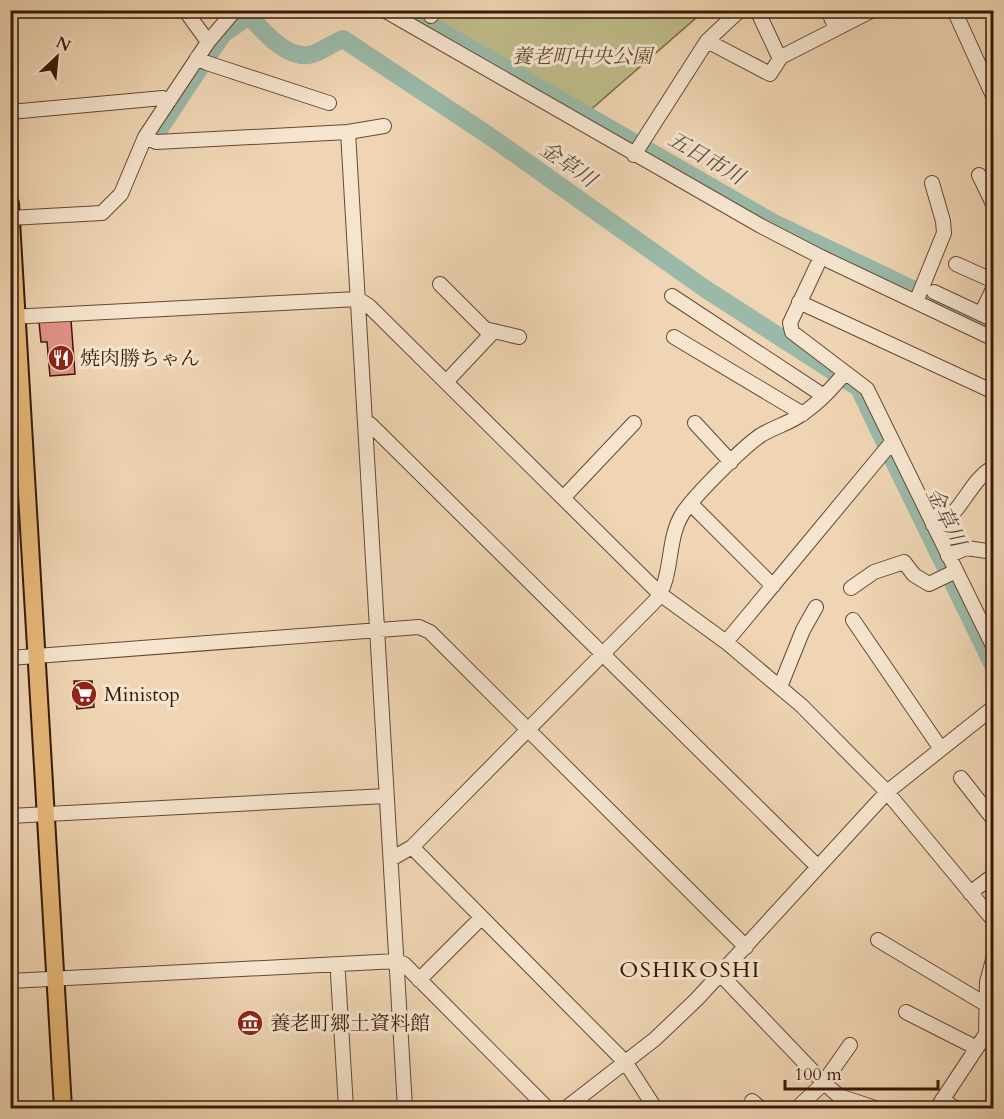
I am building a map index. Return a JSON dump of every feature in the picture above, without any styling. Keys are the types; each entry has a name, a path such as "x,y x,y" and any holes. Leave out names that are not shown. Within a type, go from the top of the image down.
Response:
{"main road":[{"path":"10,204 14,316 37,657 63,1108"}],"street":[{"path":"185,10 208,42"},
{"path":"384,10 634,155 820,257 993,339"},
{"path":"634,155 707,41 740,10"},
{"path":"757,10 780,59"},
{"path":"828,10 836,29"},
{"path":"954,10 993,98"},
{"path":"707,41 770,74 780,59 870,11"},
{"path":"11,218 102,213 121,194 145,137 229,13"},
{"path":"197,58 329,103"},
{"path":"10,112 163,98 169,101"},
{"path":"145,137 156,142 348,132 384,126"},
{"path":"348,132 405,1108"},
{"path":"979,175 993,206"},
{"path":"916,302 944,233 944,221 932,183"},
{"path":"820,257 790,323 792,332 842,376 867,389 948,556 951,574 993,648"},
{"path":"956,264 993,281"},
{"path":"441,284 485,330 519,337"},
{"path":"934,292 987,317 993,286"},
{"path":"672,296 824,396"},
{"path":"14,316 358,299 369,306 660,594 726,642 780,687 887,792 993,921"},
{"path":"799,302 993,392"},
{"path":"446,382 494,331"},
{"path":"674,337 803,414"},
{"path":"391,859 412,847 660,594 673,538 683,513 730,462 760,436 803,414 842,376"},
{"path":"365,422 603,652 818,867"},
{"path":"563,498 634,423"},
{"path":"695,423 730,462"},
{"path":"726,642 892,442"},
{"path":"933,525 948,520 976,480 993,467"},
{"path":"691,504 773,586"},
{"path":"948,556 966,548 993,552"},
{"path":"851,588 874,572 904,562 924,583 951,574"},
{"path":"780,687 803,630 816,607"},
{"path":"853,620 940,749"},
{"path":"10,658 419,627 430,632 746,947"},
{"path":"566,1108 655,1039 721,975 887,792 993,707"},
{"path":"961,778 993,820"},
{"path":"10,816 386,796"},
{"path":"412,847 626,1063 655,1108"},
{"path":"970,893 993,875"},
{"path":"419,980 482,918"},
{"path":"878,940 982,1002 987,1002"},
{"path":"955,1108 939,1104 975,1047 986,1034 987,982 993,956"},
{"path":"10,981 397,961 404,964 547,1108"},
{"path":"338,974 346,1108"},
{"path":"721,975 839,1096 875,1108"},
{"path":"906,1012 975,1047"},
{"path":"797,1108 824,1083 850,1045"}],"green space":[{"name":"養老町中央公園","path":"414,11 704,11 588,112"}],"building":[{"name":"焼肉勝ちゃん","path":"71,320 75,374 50,376 47,342 41,342 39,322"},
{"name":"Ministop","path":"74,681 92,681 94,707 77,709"}],"waterway":[{"name":"五日市川","path":"404,10 772,222 994,328"},
{"name":"金草川","path":"246,11 249,16"},
{"name":"金草川","path":"207,57 224,33 249,16 277,44 295,54 313,54 343,39 491,137 704,288 859,388 885,443"},
{"name":"金草川","path":"156,134 201,66"},
{"name":"金草川","path":"890,453 994,667"}],"place":[{"name":"焼肉勝ちゃん","path":"61,358"},
{"name":"Ministop","path":"84,694"},
{"name":"養老町郷土資料館","path":"250,1023"}],"district":[{"name":"OSHIKOSHI","path":"690,969"}]}
